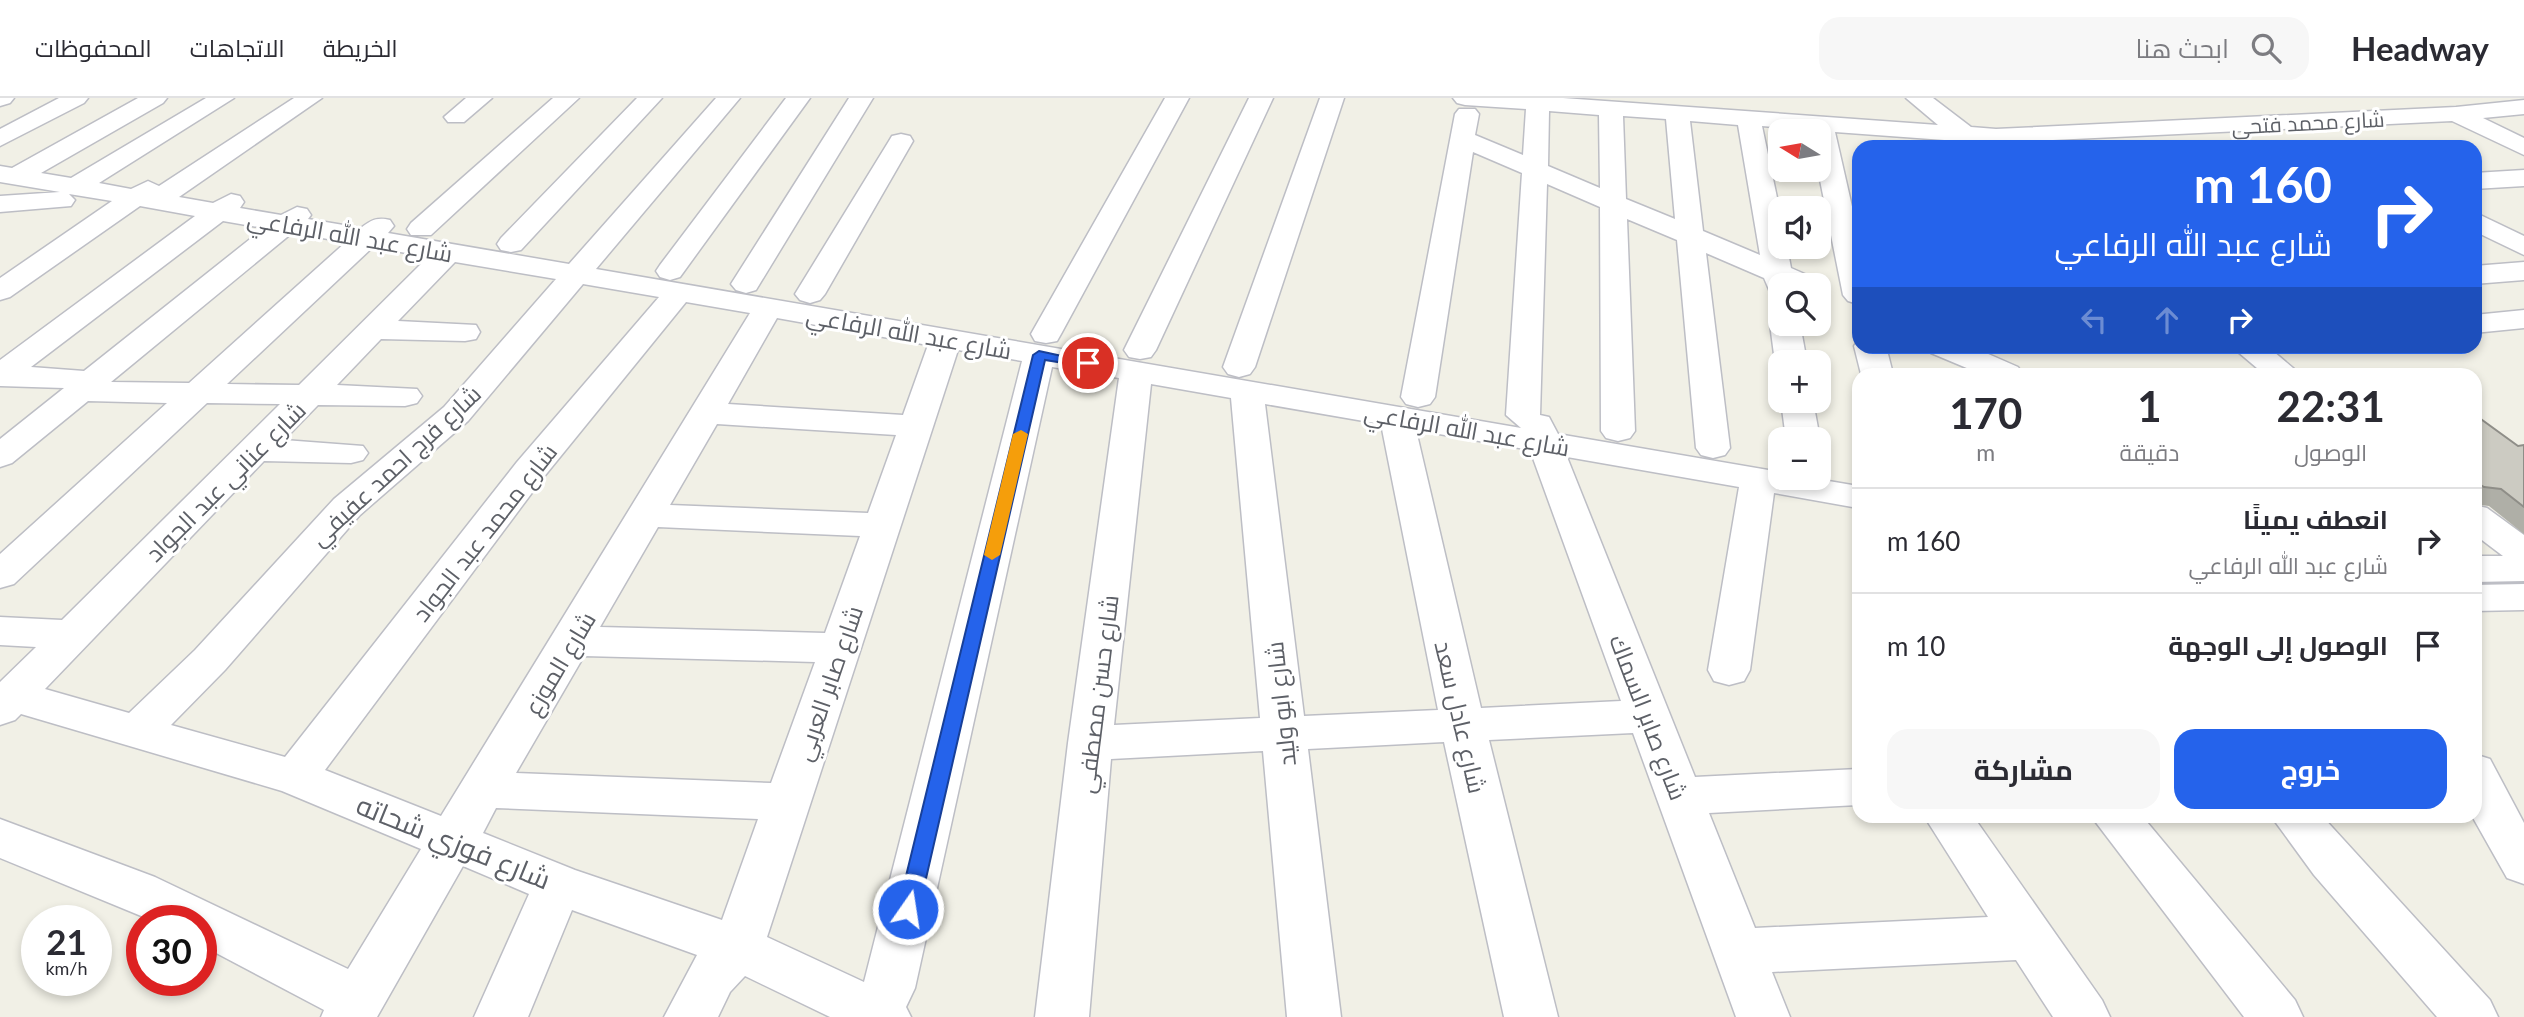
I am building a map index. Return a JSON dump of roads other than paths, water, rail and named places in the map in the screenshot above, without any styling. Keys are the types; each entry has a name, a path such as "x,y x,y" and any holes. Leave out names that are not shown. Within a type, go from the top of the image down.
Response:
{"street":[{"path":"0,139 76,98"},
{"path":"9,184 155,98"},
{"path":"86,181 222,98"},
{"path":"0,291 150,193 310,98"},
{"path":"456,117 480,98"},
{"path":"421,229 566,98"},
{"path":"511,244 650,98"},
{"name":"شارع فرج احمد عفيفي","path":"138,731 210,660 347,507 456,414 728,98"},
{"name":"شارع محمد عبد الجواد","path":"295,777 674,281 798,98"},
{"name":"شارع الموزع","path":"352,1009 706,413 757,296 861,98"},
{"path":"878,1016 890,988 1043,344 1177,98"},
{"name":"شارع حسن مصطفي","path":"1062,1017 1090,743 1138,361 1261,98"},
{"path":"1243,379 1332,98"},
{"path":"1918,98 1973,140"},
{"path":"1407,407 1464,139 1481,99"},
{"name":"شارع محمد فتحي","path":"1481,99 1571,102 1611,109 1643,105 1677,114 1768,120"},
{"path":"1534,425 1535,170 1538,103"},
{"name":"شارع محمد فتحي","path":"1984,140 2456,114 2524,107"},
{"path":"1611,109 1618,431"},
{"path":"1677,114 1713,447"},
{"path":"2456,114 2524,148"},
{"path":"1749,119 1778,273"},
{"name":"شارع محمد فتحي","path":"1831,125 1965,140"},
{"path":"2447,139 2500,136"},
{"path":"1464,139 1689,235 1768,274"},
{"path":"810,294 901,141"},
{"path":"1831,170 1852,267"},
{"path":"2482,181 2524,178"},
{"name":"شارع عبد الله الرفاعي","path":"9,184 86,181 375,231 449,252 583,266 757,296 946,338 1043,344"},
{"path":"9,184 150,193"},
{"path":"0,375 227,205"},
{"path":"2482,223 2524,214"},
{"path":"0,456 294,217"},
{"path":"2482,226 2524,247"},
{"name":"شارع عبد الله الرفاعي","path":"375,231 421,229 511,244 583,266"},
{"path":"0,575 193,395 375,231"},
{"name":"شارع عناني عبد الجواد","path":"6,702 449,252"},
{"path":"0,256 43,261"},
{"path":"2482,274 2524,271"},
{"name":"شارع عبد الله الرفاعي","path":"757,296 810,294 1043,344 1407,407 1534,425 1768,469"},
{"path":"1831,296 1852,304"},
{"path":"2482,323 2524,319"},
{"path":"372,330 465,332"},
{"name":"شارع صابر العربي","path":"691,1017 711,976 738,948 946,338"},
{"path":"2257,354 2276,368"},
{"path":"1971,360 1992,368"},
{"path":"0,375 72,378 83,382 84,387 93,392 405,396"},
{"name":"شارع ابو وليد","path":"1243,379 1314,1017"},
{"name":"شارع عادل سعد","path":"1407,407 1463,726 1531,1017"},
{"path":"706,413 916,426"},
{"name":"شارع عبد الله الرفاعي","path":"1534,425 1618,431 1713,447 1768,469"},
{"name":"شارع صابر السماك","path":"1534,425 1649,716 1763,1017"},
{"path":"255,450 351,453"},
{"path":"1831,468 1852,472"},
{"path":"1729,670 1768,474"},
{"name":"شارع عبد الله الرفاعي","path":"1831,489 1852,495"},
{"path":"646,515 882,525"},
{"path":"2482,522 2524,553"},
{"path":"2482,569 2524,568"},
{"path":"2482,598 2524,597"},
{"path":"0,631 72,635"},
{"path":"571,641 839,648"},
{"name":"شارع فوزي شحاته","path":"6,702 138,731 295,777 558,884 738,948 878,1016"},
{"path":"1090,743 1283,736 1649,716"},
{"path":"1679,796 1852,787"},
{"path":"2482,787 2507,838 2524,864"},
{"path":"483,790 787,802"},
{"path":"1953,823 2083,1017"},
{"path":"2121,823 2276,1017"},
{"path":"2301,823 2331,861 2471,1017"},
{"path":"0,838 84,868 174,906 265,950 352,1009"},
{"path":"501,1017 558,884"},
{"path":"1738,951 2029,937"}]}
